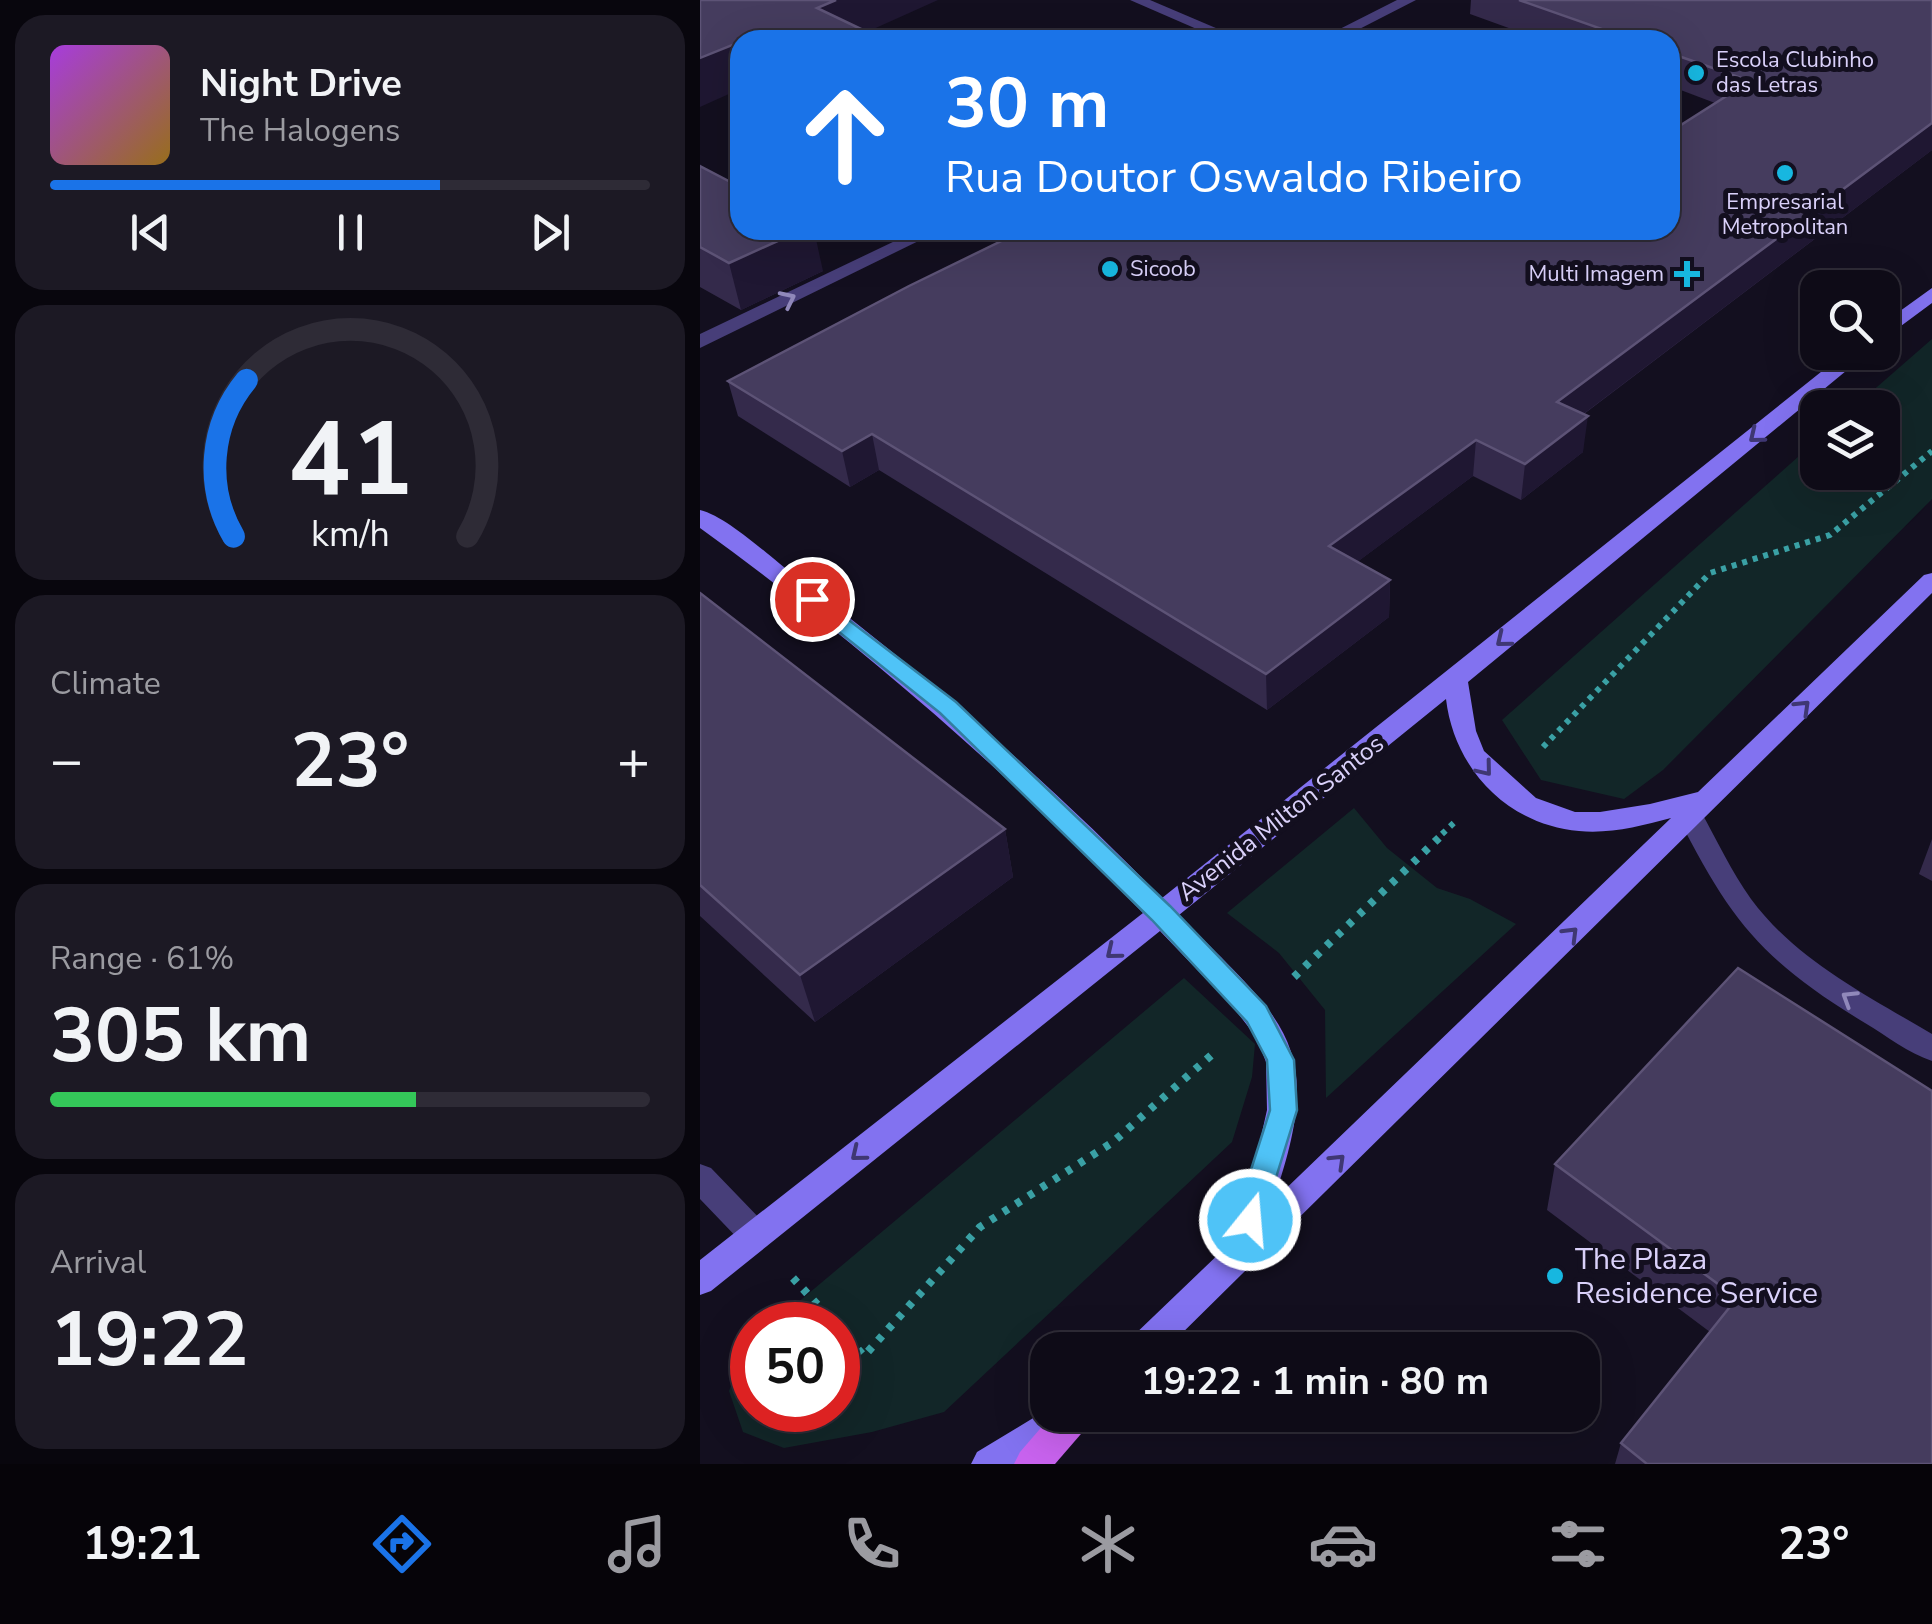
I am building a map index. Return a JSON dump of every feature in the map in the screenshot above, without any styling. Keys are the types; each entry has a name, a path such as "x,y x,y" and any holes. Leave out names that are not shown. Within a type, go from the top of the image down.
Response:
{"main road":[{"path":"1900,320 1932,294"},
{"name":"Avenida Milton Santos","path":"700,1280 1456,679 1837,370"},
{"path":"700,517 842,621 948,708 1161,913 1257,1014 1281,1060 1284,1110 1238,1257"},
{"path":"1161,1332 1932,580"},
{"path":"1456,679 1467,744 1486,775 1515,802 1561,822 1599,824 1699,808"},
{"path":"989,1464 1043,1432"},
{"path":"1032,1464 1058,1432"}],"street":[{"path":"1137,0 1211,30"},
{"path":"1347,30 1409,0"},
{"path":"700,342 911,240"},
{"path":"1699,808 1726,883 1764,934 1819,979 1932,1049"},
{"path":"700,1178 756,1236"}],"path":[{"path":"860,1352 864,1356 980,1227 1114,1142 1257,1014 1454,822 1503,788 1710,574 1830,534 1932,451"}],"green space":[{"path":"1932,339 1932,499 1663,770 1624,799 1541,780 1502,720 1800,455 1800,490 1900,490 1900,390 1874,390"},
{"path":"1354,808 1387,848 1437,888 1470,899 1516,924 1326,1098 1325,1010 1279,953 1227,913"},
{"path":"1184,978 1255,1044 1252,1077 1232,1142 944,1412 872,1432 784,1448 743,1432 860,1432 860,1302 798,1302"}],"building":[{"path":"700,0 836,0 817,8 863,30 730,30 730,46 700,58"},
{"path":"1519,0 1932,0 1932,123 1557,402 1588,416 1525,464 1476,440 1329,546 1390,580 1266,674 872,434 842,451 728,381 1003,240 1680,240 1680,126 1750,81 1680,56 1680,30 1604,30"},
{"path":"700,166 730,182 730,240 780,240 729,263 700,247"},
{"path":"700,593 1005,829 800,975 700,885"},
{"path":"1738,968 1932,1091 1932,1464 1647,1464 1621,1443 1737,1298 1555,1164"}],"place":[{"name":"Escola Clubinho das Letras","path":"1696,73"},
{"name":"Empresarial Metropolitan","path":"1785,173"},
{"name":"Sicoob","path":"1110,269"},
{"name":"Multi Imagem","path":"1687,274"},
{"name":"The Plaza Residence Service","path":"1555,1276"}],"route":[{"path":"812,599 948,708 1161,913 1257,1014 1281,1060 1284,1110 1250,1220"}]}
